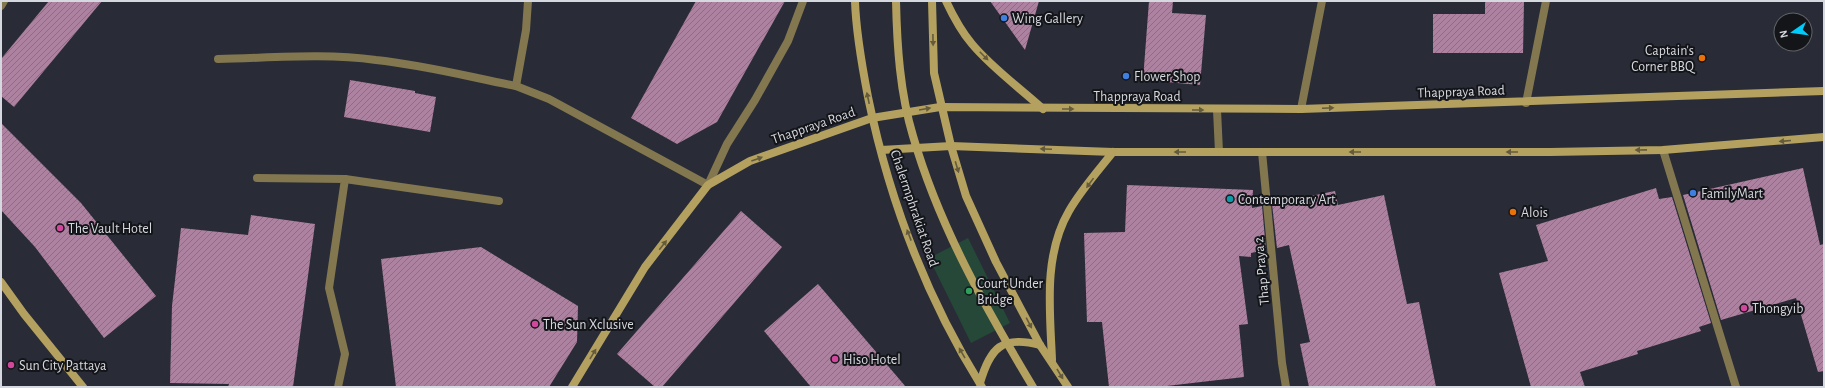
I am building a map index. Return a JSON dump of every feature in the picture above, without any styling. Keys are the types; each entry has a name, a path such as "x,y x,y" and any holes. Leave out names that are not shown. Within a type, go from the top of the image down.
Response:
{"main road":[{"name":"Chalermphrakiat Road","path":"855,1 862,65 872,118 889,184 925,277 946,326 981,385"},
{"path":"896,1 897,35 903,89 913,136 933,196 959,256 1002,335 1033,387"},
{"path":"932,1 934,73 940,107 950,146 966,196 996,262 1040,345 1052,360 1068,387"},
{"path":"946,1 957,22 972,44 990,62 1044,109"},
{"name":"Thappraya Road","path":"572,387 646,267 708,186 750,161 872,118 940,107 1217,110 1301,109 1526,103 1824,91"},
{"path":"881,150 950,146 1113,152 1550,152 1663,150 1824,138"},
{"path":"1052,360 1049,291 1054,247 1069,210 1113,152"},
{"path":"1,282 24,314 83,387"},
{"path":"981,385 987,361 1000,346 1017,340 1040,345"}],"street":[{"path":"1,6 4,1"},
{"path":"516,86 526,30 528,1"},
{"path":"218,59 335,56 376,60 456,73 516,86 549,99 708,186 726,144 755,100 788,41 803,1"},
{"path":"1301,109 1322,1"},
{"path":"1526,103 1546,1"},
{"path":"1217,110 1219,152"},
{"path":"1663,150 1736,387"},
{"name":"Thap Praya 2","path":"1262,152 1282,363 1286,387"},
{"path":"257,178 345,179 499,201"},
{"path":"338,387 345,354 329,288 345,179"}],"green space":[{"name":"Court Under Bridge","path":"968,238 1010,323 971,343 929,258"}],"building":[{"path":"49,1 102,1 14,107 1,96 1,59"},
{"path":"696,1 785,1 717,122 677,144 631,118"},
{"path":"990,1 1039,1 1025,50"},
{"path":"1149,1 1173,1 1172,13 1206,15 1200,85 1143,80"},
{"path":"1485,1 1524,1 1523,53 1433,53 1433,14 1485,14"},
{"path":"350,80 415,91 415,93 436,97 430,132 344,117"},
{"name":"The Vault Hotel","path":"1,123 81,203 156,296 104,338 35,247 1,210"},
{"path":"1803,168 1820,245 1824,244 1824,371 1818,372 1796,298 1721,320 1683,195"},
{"path":"1127,185 1253,190 1252,208 1262,206 1266,250 1251,253 1251,257 1239,256 1248,324 1239,325 1244,377 1158,387 1109,387 1102,322 1087,322 1084,233 1125,232"},
{"path":"1656,188 1659,199 1672,197 1711,323 1699,327 1701,331 1637,351 1638,354 1580,372 1585,387 1531,387 1499,273 1548,261 1536,225"},
{"path":"1335,191 1338,205 1384,195 1407,304 1419,302 1436,387 1309,387 1300,344 1310,342 1289,245 1277,248 1272,204"},
{"path":"741,211 782,247 662,387 655,387 617,354"},
{"path":"251,215 315,224 293,387 228,387 229,384 170,383 172,306 181,228 248,235"},
{"path":"481,247 578,306 577,342 549,387 396,387 381,259"},
{"name":"Hiso Hotel","path":"818,284 906,387 811,387 764,331"}],"place":[{"name":"Wing Gallery","path":"1004,18"},
{"name":"Captain's Corner BBQ","path":"1702,58"},
{"name":"Flower Shop","path":"1126,76"},
{"name":"FamilyMart","path":"1693,193"},
{"name":"Contemporary Art","path":"1230,199"},
{"name":"Alois","path":"1513,212"},
{"name":"The Vault Hotel","path":"60,228"},
{"name":"Court Under Bridge","path":"969,291"},
{"name":"Thongyib","path":"1744,308"},
{"name":"The Sun Xclusive","path":"535,324"},
{"name":"Hiso Hotel","path":"835,359"},
{"name":"Sun City Pattaya","path":"11,365"}]}
